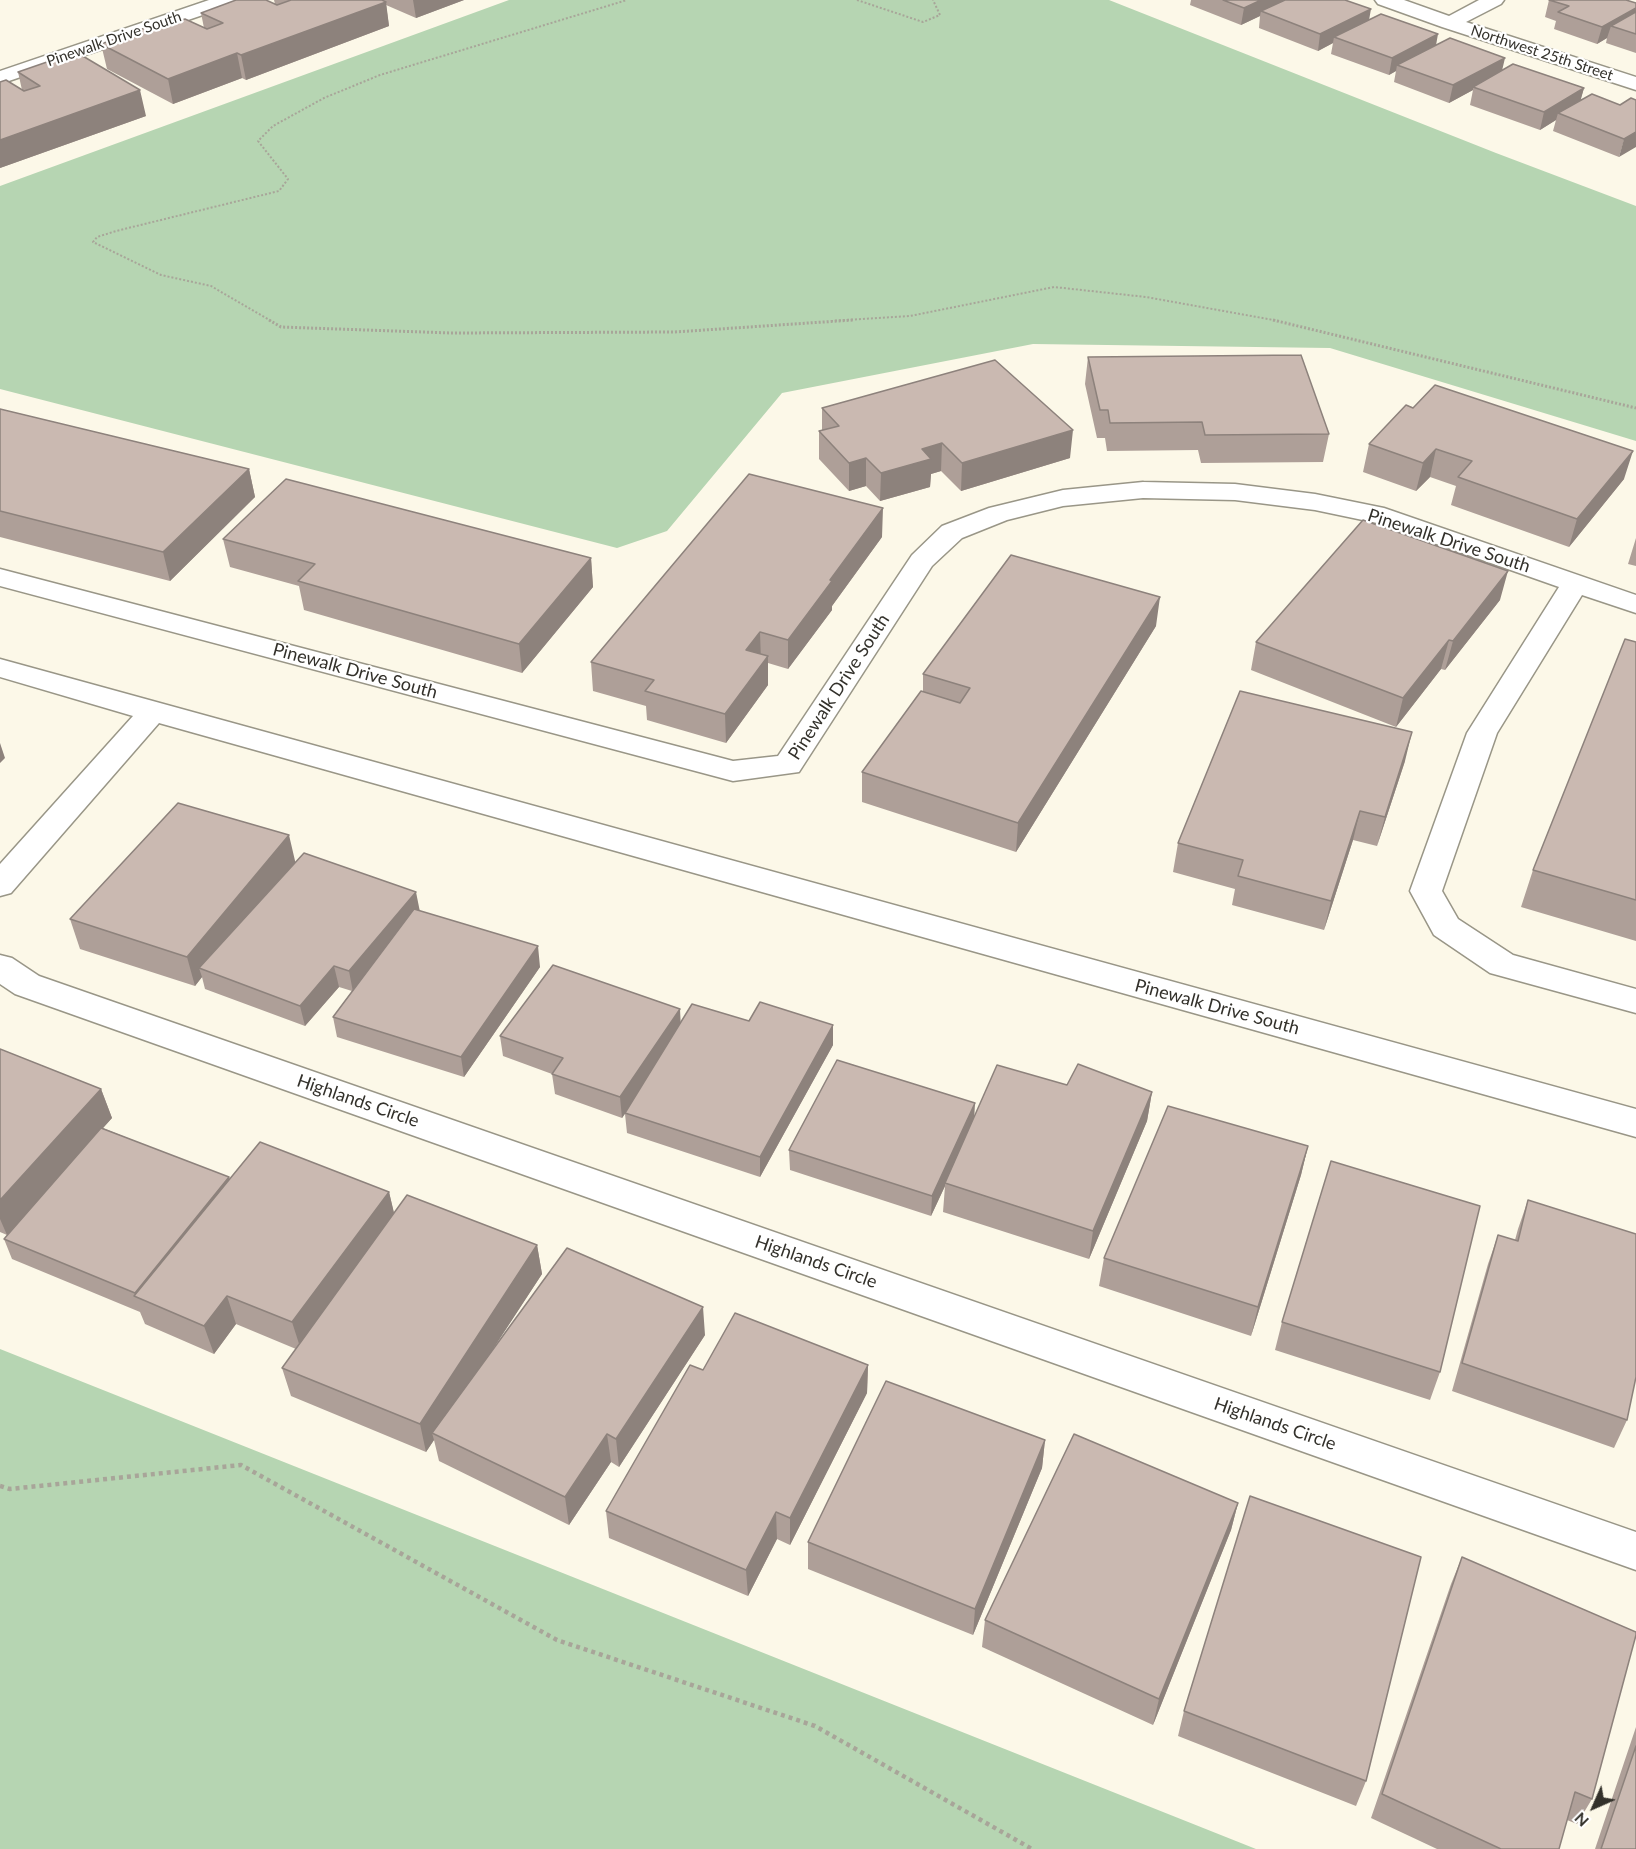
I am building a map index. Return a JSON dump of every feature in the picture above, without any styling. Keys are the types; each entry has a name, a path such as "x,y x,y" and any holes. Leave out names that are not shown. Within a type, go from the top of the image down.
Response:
{"street":[{"name":"Pinewalk Drive South","path":"0,78 228,0"},
{"name":"Northwest 25th Street","path":"1385,0 1636,84"},
{"path":"1415,11 1438,0"},
{"name":"Northwest 25th Street","path":"1449,23 1494,0"},
{"name":"Pinewalk Drive South","path":"0,577 733,771 788,765 922,561 952,532 998,514 1064,498 1154,490 1235,492 1315,502 1384,516 1636,604"},
{"path":"1575,584 1482,733 1426,891 1446,927 1502,964 1636,1001"},
{"name":"Pinewalk Drive South","path":"0,668 1636,1124"},
{"path":"0,885 153,712"},
{"name":"Highlands Circle","path":"0,967 27,985 1636,1551"}],"path":[{"path":"627,0 380,75 324,98 273,126 258,141 288,179 279,191 116,231 97,237 93,242 162,275 210,286 281,327 451,333 675,332 910,316 1054,287 1146,297 1253,315 1636,408"},
{"path":"857,0 922,22 940,15 933,0"},
{"path":"0,1486 10,1489 241,1465 557,1640 815,1726 1032,1849"}],"green space":[{"path":"509,0 1109,0 1636,206 1636,441 1330,348 1033,344 782,393 667,531 617,548 0,389 0,186"},
{"path":"0,1349 1256,1849 0,1849"}],"building":[{"path":"236,0 266,0 277,5 291,0 382,0 386,2 168,79 101,44 145,28 150,31 185,19 207,29 223,23 201,13"},
{"path":"1223,0 1261,0 1244,8"},
{"path":"1285,0 1345,0 1371,9 1320,34 1261,11"},
{"path":"1549,0 1626,0 1636,3 1636,8 1602,27 1558,12 1569,6"},
{"path":"1636,12 1636,34 1611,26"},
{"path":"1381,14 1438,34 1392,58 1334,37"},
{"path":"1450,38 1505,58 1453,85 1397,65"},
{"path":"76,52 140,90 0,140 0,82 6,80 24,91 40,86 18,72"},
{"path":"1513,64 1584,88 1544,112 1473,87"},
{"path":"1592,94 1620,105 1631,98 1636,100 1636,132 1624,139 1558,113"},
{"path":"1301,355 1329,434 1205,435 1202,422 1110,423 1108,410 1100,410 1088,357"},
{"path":"995,360 1073,430 962,463 942,443 922,449 931,459 881,473 866,458 849,463 819,431 839,426 822,408"},
{"path":"1435,385 1633,451 1577,519 1458,477 1472,461 1436,449 1423,463 1369,444 1406,405 1413,408"},
{"path":"0,409 249,469 163,552 0,511"},
{"path":"749,474 883,508 788,640 760,632 746,650 768,656 725,714 645,691 654,680 591,662"},
{"path":"286,479 591,558 519,644 298,581 315,564 223,539"},
{"path":"1363,520 1508,571 1453,641 1449,640 1403,698 1256,642"},
{"path":"1011,555 1160,597 1018,823 862,772 921,691 960,703 970,688 923,674"},
{"path":"1625,639 1636,642 1636,900 1533,870"},
{"path":"1240,691 1412,732 1385,817 1360,811 1331,901 1238,876 1243,860 1178,843"},
{"path":"178,803 289,835 187,957 70,919"},
{"path":"304,853 416,892 349,971 334,966 300,1006 199,968"},
{"path":"414,909 538,946 461,1057 333,1017"},
{"path":"553,965 680,1009 620,1097 552,1074 563,1058 500,1036"},
{"path":"760,1002 833,1025 760,1157 625,1113 692,1004 749,1021"},
{"path":"0,1049 101,1089 0,1200"},
{"path":"837,1060 975,1103 932,1196 789,1150"},
{"path":"1078,1064 1152,1092 1093,1231 945,1183 997,1065 1067,1085"},
{"path":"1168,1106 1308,1146 1258,1307 1104,1258"},
{"path":"101,1128 229,1177 135,1293 4,1239"},
{"path":"260,1142 389,1192 292,1322 227,1296 204,1326 134,1296"},
{"path":"1331,1161 1480,1206 1440,1372 1282,1322"},
{"path":"407,1195 537,1245 420,1424 282,1368"},
{"path":"1528,1200 1636,1234 1636,1377 1627,1420 1462,1363 1498,1235 1518,1241"},
{"path":"567,1248 703,1307 616,1439 607,1434 565,1497 432,1433"},
{"path":"735,1313 868,1365 790,1518 776,1512 746,1570 606,1511 690,1365 703,1370"},
{"path":"886,1381 1045,1440 975,1609 808,1542"},
{"path":"1074,1434 1238,1503 1159,1699 985,1620"},
{"path":"1250,1496 1421,1557 1366,1781 1184,1711"},
{"path":"1462,1557 1636,1632 1592,1799 1575,1792 1559,1849 1501,1849 1382,1794"},
{"path":"1636,1746 1636,1849 1601,1849"}]}
